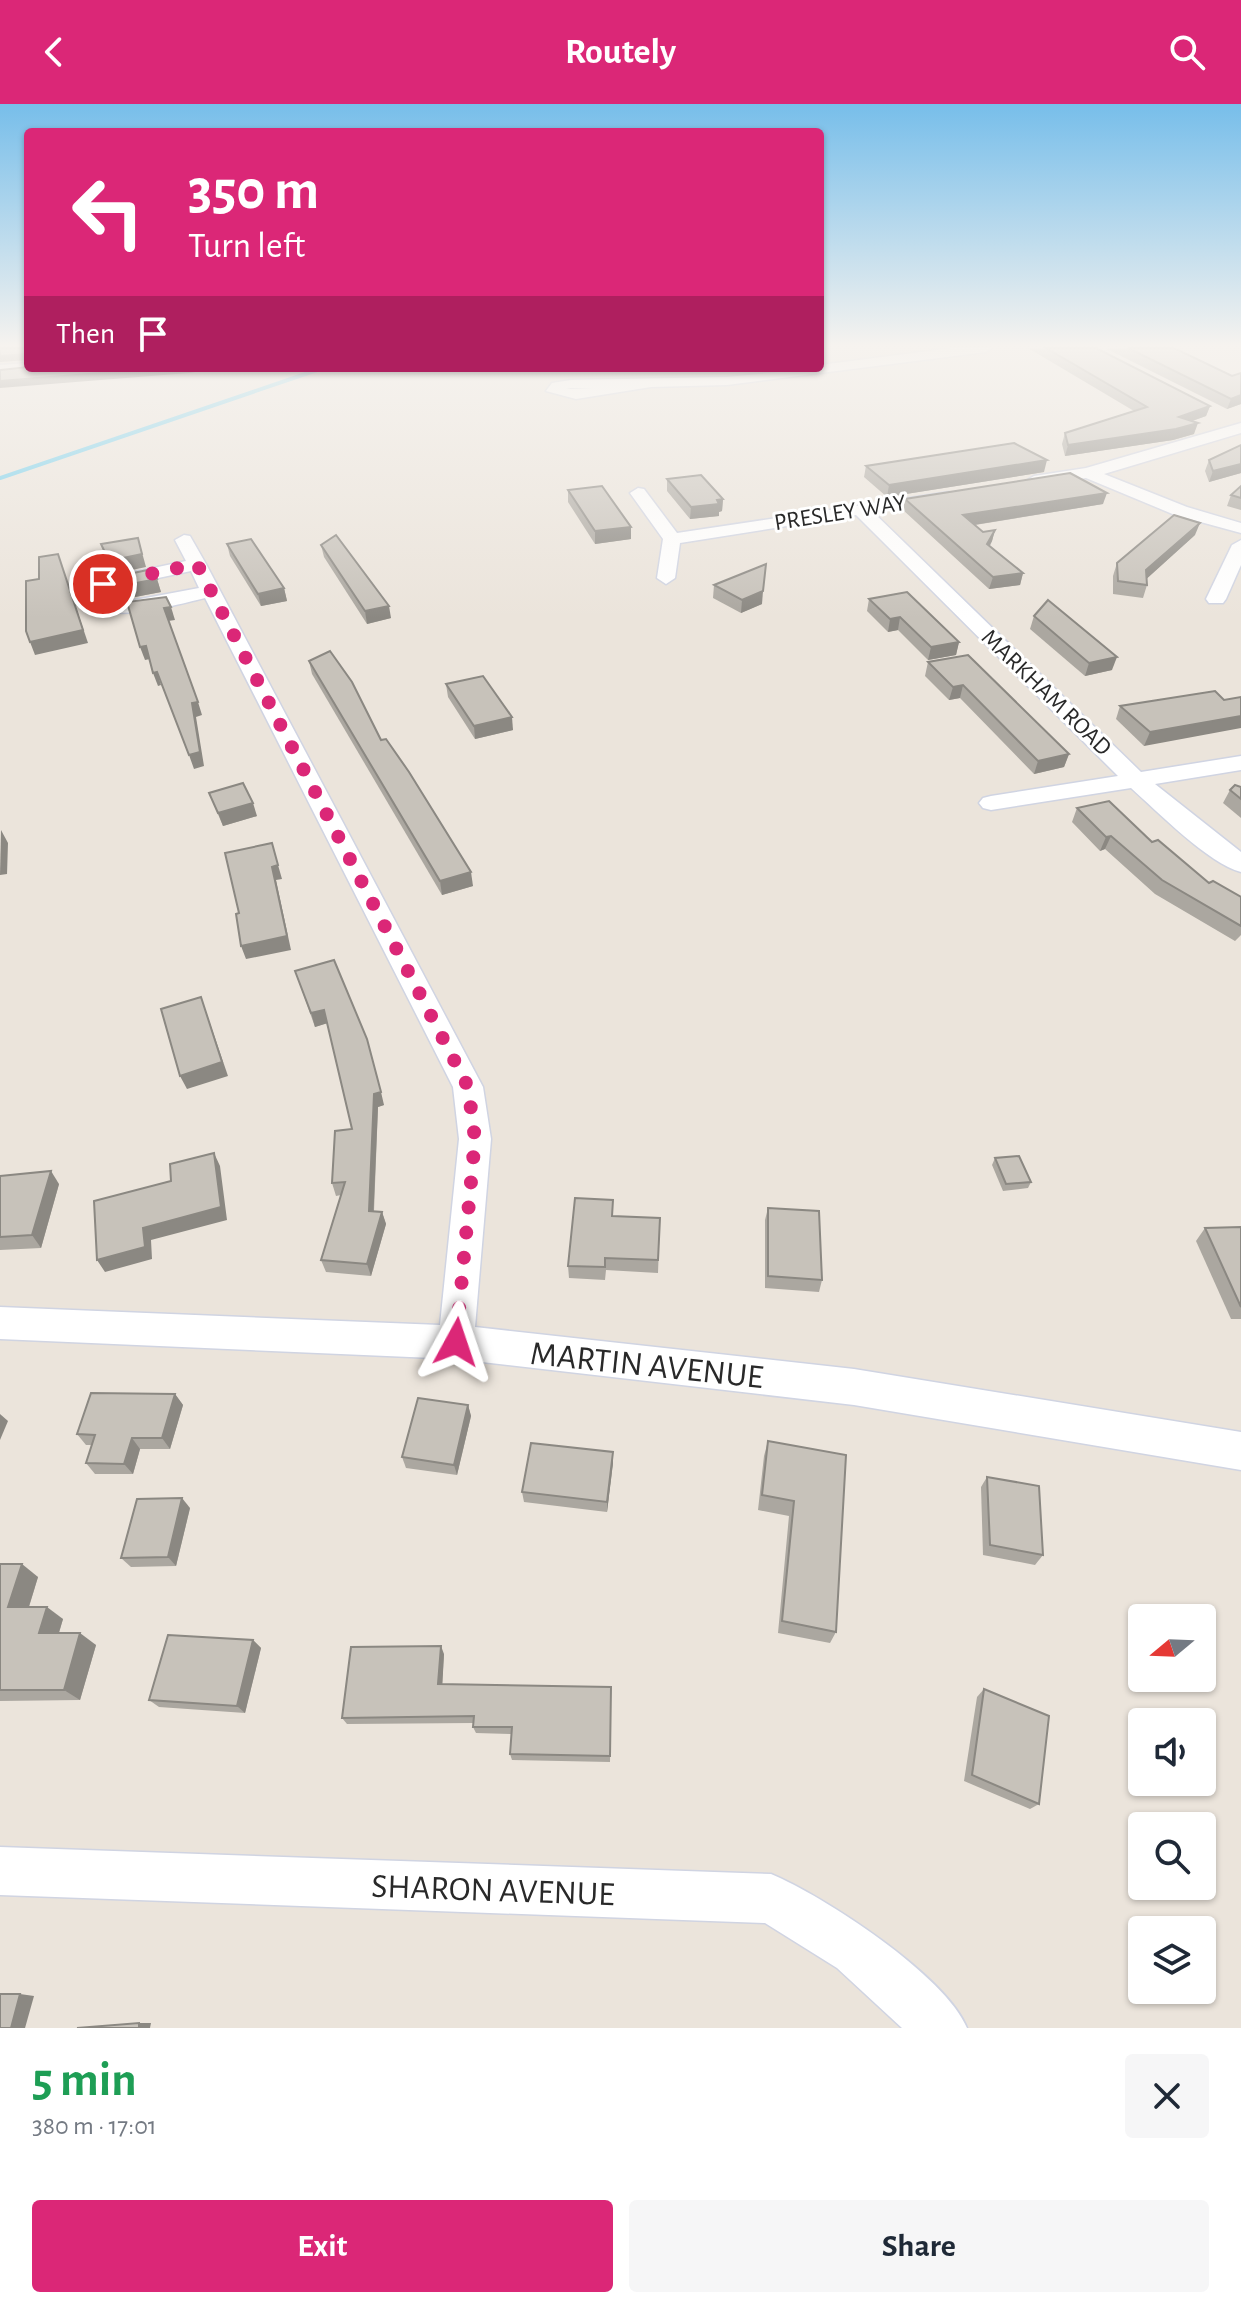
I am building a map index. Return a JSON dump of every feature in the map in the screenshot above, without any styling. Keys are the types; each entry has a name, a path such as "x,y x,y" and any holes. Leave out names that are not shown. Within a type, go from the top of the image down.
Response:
{"street":[{"path":"1012,485 1088,473 1194,438"},
{"path":"1088,473 1181,511 1241,528"},
{"name":"PRESLEY WAY","path":"672,539 967,492"},
{"path":"638,493 672,539 666,578"},
{"name":"MARKHAM ROAD","path":"861,510 1136,780 1199,834 1241,864"},
{"path":"184,540 468,1087 475,1139 456,1342"},
{"path":"1216,599 1241,545"},
{"path":"197,564 95,586 92,591 94,600 113,607 130,606 210,591"},
{"path":"991,803 1241,763"},
{"name":"MARTIN AVENUE","path":"0,1323 456,1342 854,1387 1241,1451"},
{"name":"SHARON AVENUE","path":"0,1871 771,1899 855,1950 941,2028"}],"building":[{"path":"1066,438 1117,438 1068,445"},
{"path":"1014,443 1047,460 889,485 866,466"},
{"path":"1241,445 1241,464 1213,471 1209,460"},
{"path":"1070,473 1107,493 963,515 983,532 995,530 987,544 1023,573 993,577 905,499"},
{"path":"701,475 723,499 717,500 719,504 691,507 667,479"},
{"path":"602,486 631,527 595,531 568,490"},
{"path":"1241,486 1241,498 1231,495"},
{"path":"1174,515 1200,523 1146,570 1147,585 1118,581 1117,563"},
{"path":"336,535 389,606 365,611 321,545"},
{"path":"138,538 142,554 109,561 101,544"},
{"path":"251,539 284,588 258,594 227,544"},
{"path":"58,554 83,630 30,642 26,631 26,581 39,579 39,557"},
{"path":"766,564 763,591 742,600 714,585"},
{"path":"152,569 157,579 131,584 118,583 115,577"},
{"path":"907,592 959,642 931,647 900,617 890,619 869,599"},
{"path":"166,597 171,607 164,608 198,702 192,703 200,752 189,755 157,672 153,673 146,646 140,647 127,602"},
{"path":"1048,600 1117,657 1089,663 1034,616"},
{"path":"330,651 352,682 381,740 386,739 409,772 471,872 440,881 309,661"},
{"path":"968,655 1069,754 1038,761 963,685 953,687 928,662"},
{"path":"483,676 512,717 474,726 446,684"},
{"path":"1215,691 1224,700 1241,697 1241,716 1150,732 1120,706"},
{"path":"243,783 253,803 218,813 209,793"},
{"path":"1235,785 1241,787 1241,799 1230,790"},
{"path":"1109,801 1152,842 1158,840 1209,883 1213,881 1241,897 1241,926 1162,880 1111,836 1106,837 1077,808"},
{"path":"272,843 278,865 272,867 287,936 241,946 236,914 239,913 225,853"},
{"path":"334,960 367,1039 381,1092 374,1094 369,1211 382,1212 367,1264 321,1260 345,1182 332,1183 335,1131 352,1129 324,1010 311,1013 295,971"},
{"path":"201,997 222,1062 180,1076 161,1009"},
{"path":"214,1153 221,1207 143,1228 145,1247 97,1260 94,1201 171,1181 170,1164"},
{"path":"1019,1156 1031,1182 1006,1184 995,1158"},
{"path":"51,1171 32,1235 0,1237 0,1176"},
{"path":"575,1198 613,1200 612,1216 660,1218 658,1260 605,1258 605,1267 568,1266"},
{"path":"768,1208 819,1211 822,1280 768,1276"},
{"path":"1241,1227 1241,1307 1205,1228"},
{"path":"91,1393 175,1394 162,1438 132,1438 124,1464 86,1463 95,1435 77,1434"},
{"path":"418,1398 468,1405 454,1465 402,1457"},
{"path":"768,1441 846,1455 836,1632 782,1621 794,1501 762,1495"},
{"path":"531,1443 613,1452 607,1502 522,1492"},
{"path":"987,1477 1039,1486 1043,1555 990,1545"},
{"path":"182,1498 168,1557 121,1558 137,1499"},
{"path":"0,1564 22,1564 8,1607 47,1607 39,1633 80,1633 64,1690 0,1690"},
{"path":"168,1635 253,1640 237,1706 149,1700"},
{"path":"441,1646 438,1684 611,1687 610,1756 510,1754 512,1727 473,1727 474,1716 342,1718 351,1647"},
{"path":"984,1689 1049,1716 1039,1804 972,1775"},
{"path":"0,1994 20,1994 11,2028 0,2028"},
{"path":"139,2023 139,2028 77,2028"}],"waterway":[{"path":"0,478 118,438"}],"route":[{"path":"103,584 197,564 468,1087 475,1139 456,1342"}]}
